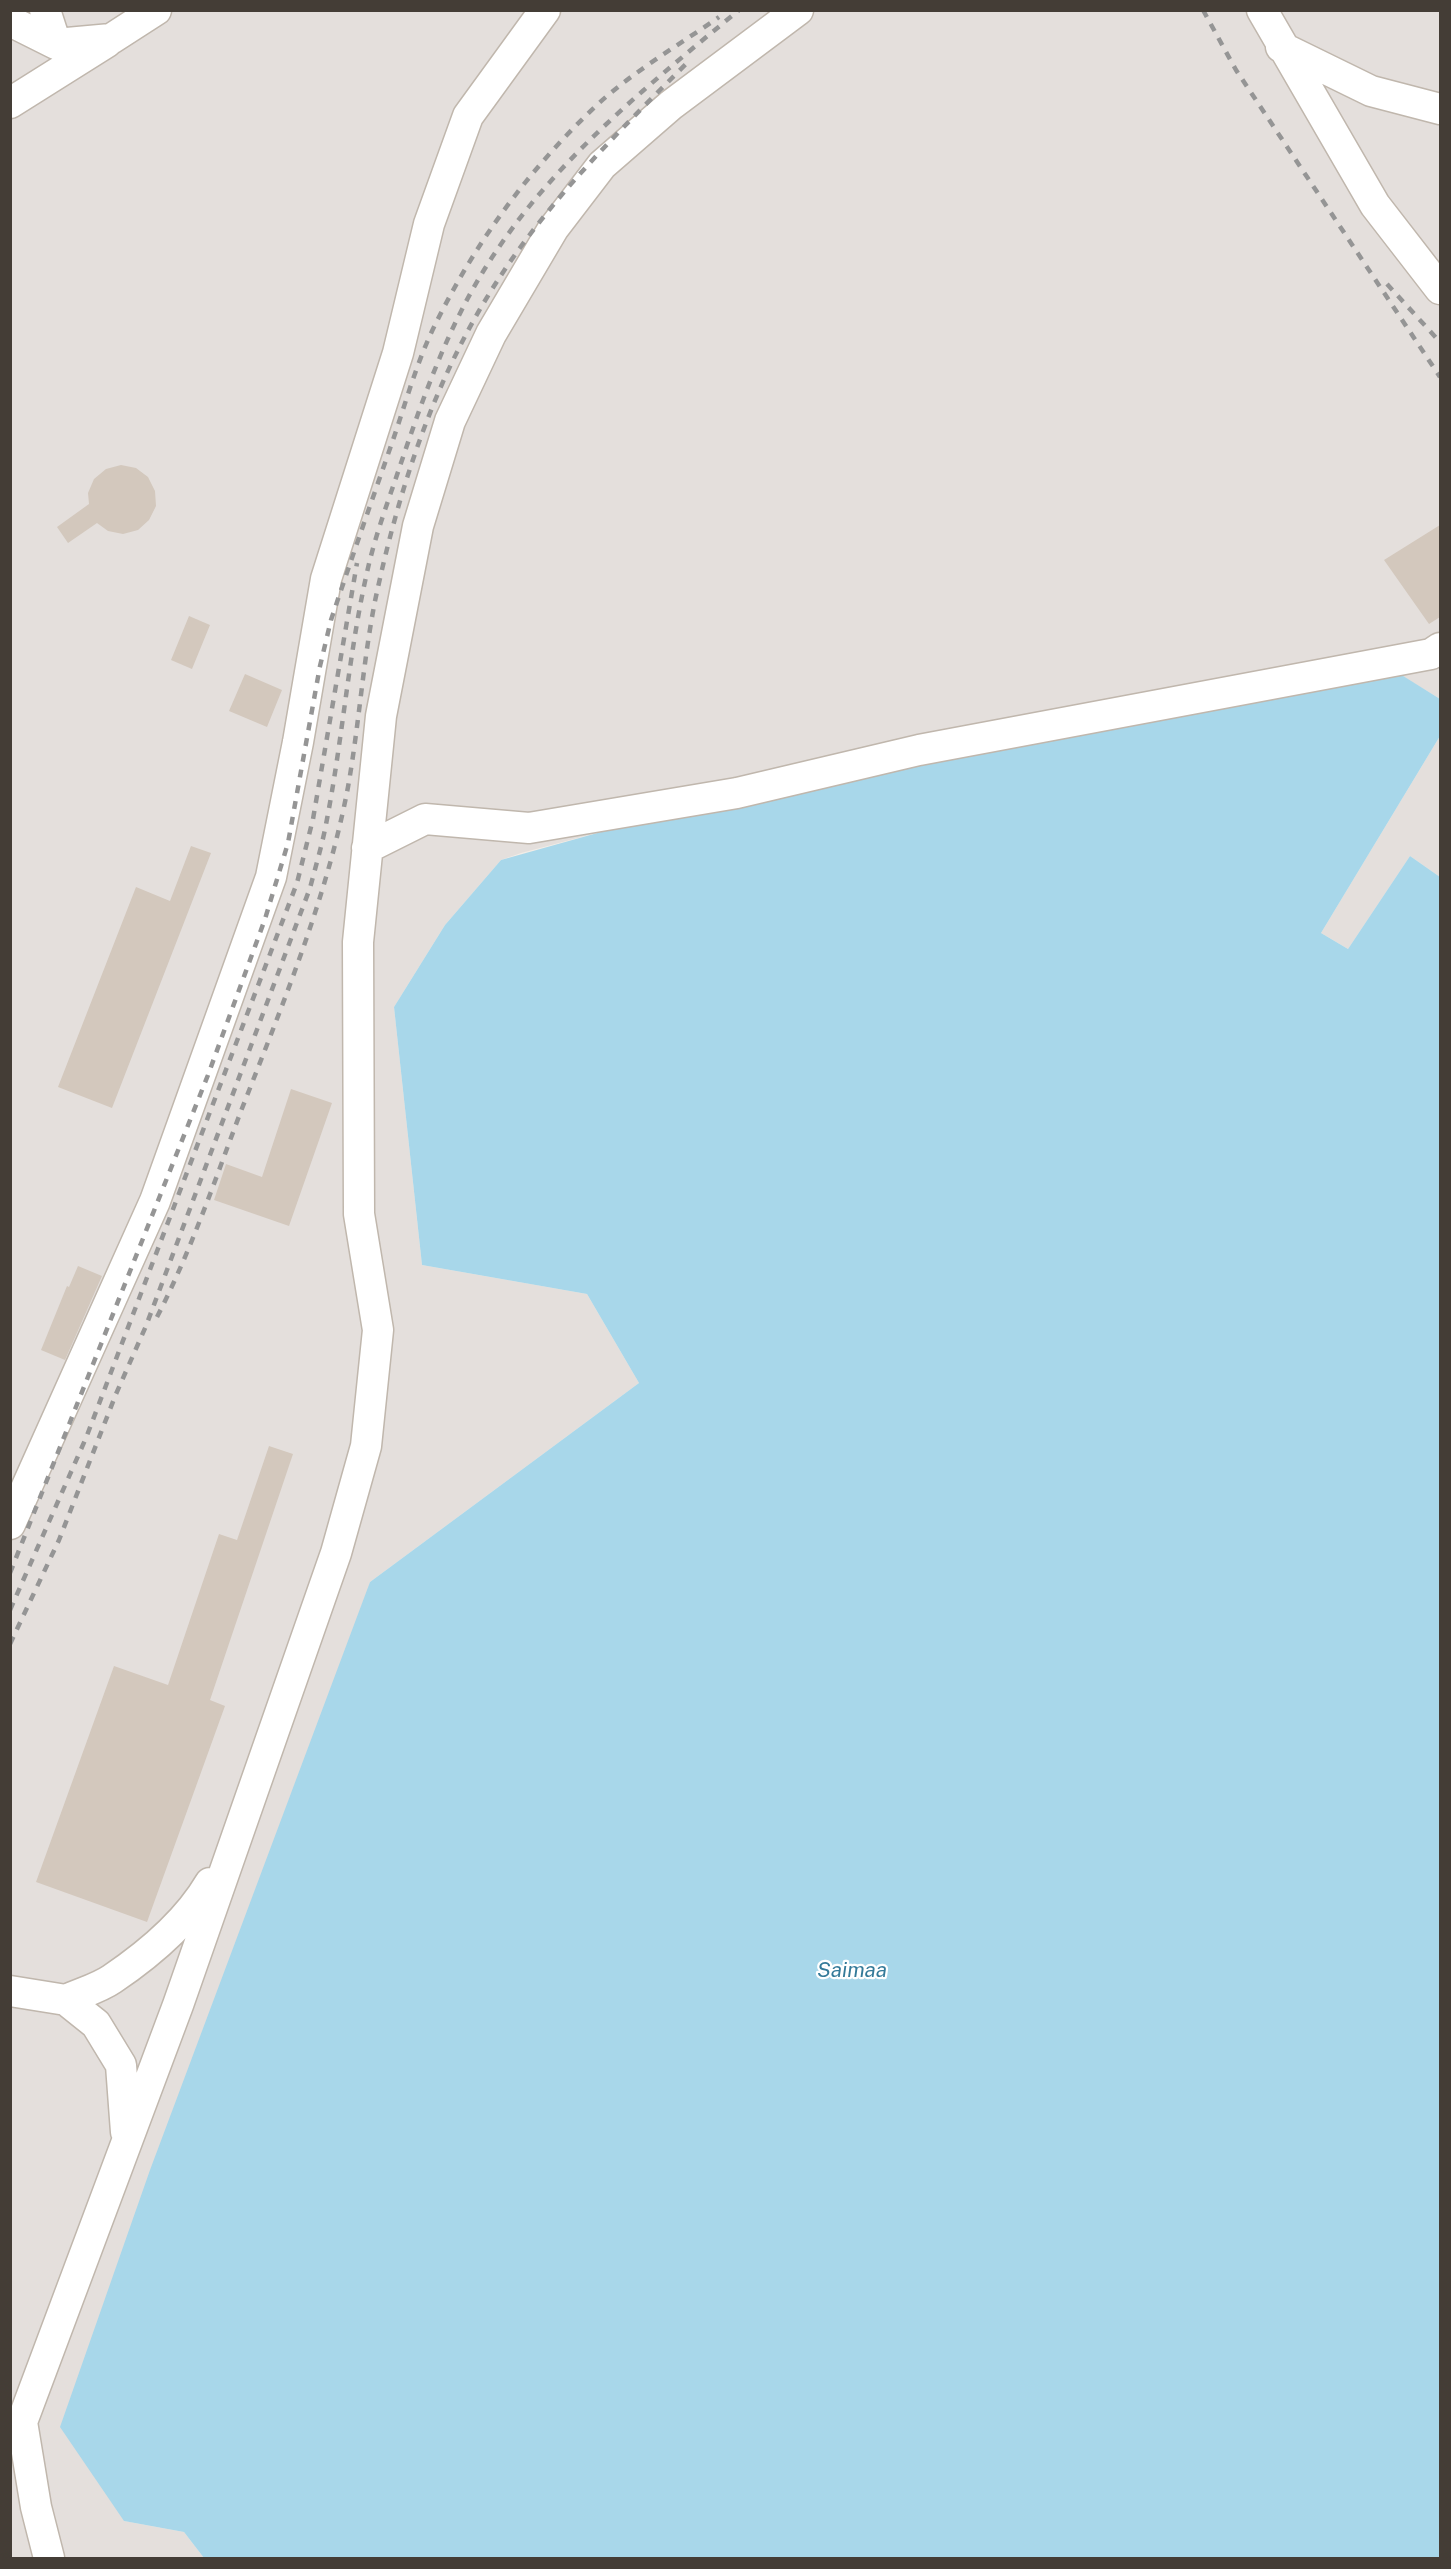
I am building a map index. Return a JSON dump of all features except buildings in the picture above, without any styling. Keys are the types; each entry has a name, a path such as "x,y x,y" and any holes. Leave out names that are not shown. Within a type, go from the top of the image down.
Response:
{"lane":[{"path":"45,10 56,44"},
{"path":"10,103 156,10"},
{"path":"10,1524 155,1201 271,877 298,742 326,579 398,353 429,224 468,116 545,10"},
{"path":"49,2559 36,2507 22,2422 127,2144 235,1842 336,1553 366,1446 378,1330 359,1214 358,942 381,716 418,526 450,422 491,334 553,229 602,165 671,105 798,10"},
{"path":"1262,10 1281,47 1374,205 1440,289"},
{"path":"10,21 56,44 111,39"},
{"path":"1281,47 1371,91 1440,109"},
{"path":"367,848 425,819 529,828 736,792 920,750 1431,654 1440,648"},
{"path":"66,2000 111,1980 164,1938 197,1906 235,1842"},
{"path":"10,1991 66,2000 96,2024 121,2065 127,2144"}],"shaded area":[{"path":"11,11 1440,11 1440,699 1399,674 914,767 787,796 608,830 521,853 501,860 445,925 394,1007 422,1265 587,1294 639,1383 370,1582 124,2521 184,2532 204,2558 11,2558"},
{"path":"1440,736 1440,877 1410,856 1348,949 1321,933"}],"water":[{"name":"Saimaa","path":"1400,674 1440,699 1440,736 1321,933 1348,949 1410,856 1440,877 1440,2558 204,2558 184,2532 124,2521 60,2427 150,2170 370,1582 639,1383 587,1294 422,1265 394,1007 445,925 501,860 608,830 758,802 914,767"}],"railway":[{"path":"10,1644 59,1540 116,1394 146,1326 310,888 327,819 361,599 371,555 419,411 452,329 495,253 548,184 608,122 739,10"},
{"path":"1203,10 1236,70 1440,377"},
{"path":"10,1573 208,1075 265,919 288,843 320,666 331,620 412,382 429,339 468,264 506,207 573,128 612,92 642,69 719,17"},
{"path":"157,1317 202,1215 316,911 348,787 371,624 382,569 399,505 431,410 458,350 481,308 505,269 532,232 590,163 687,63"},
{"path":"1387,284 1440,342"},
{"path":"10,1610 86,1438 297,883 313,819 357,563"}]}
